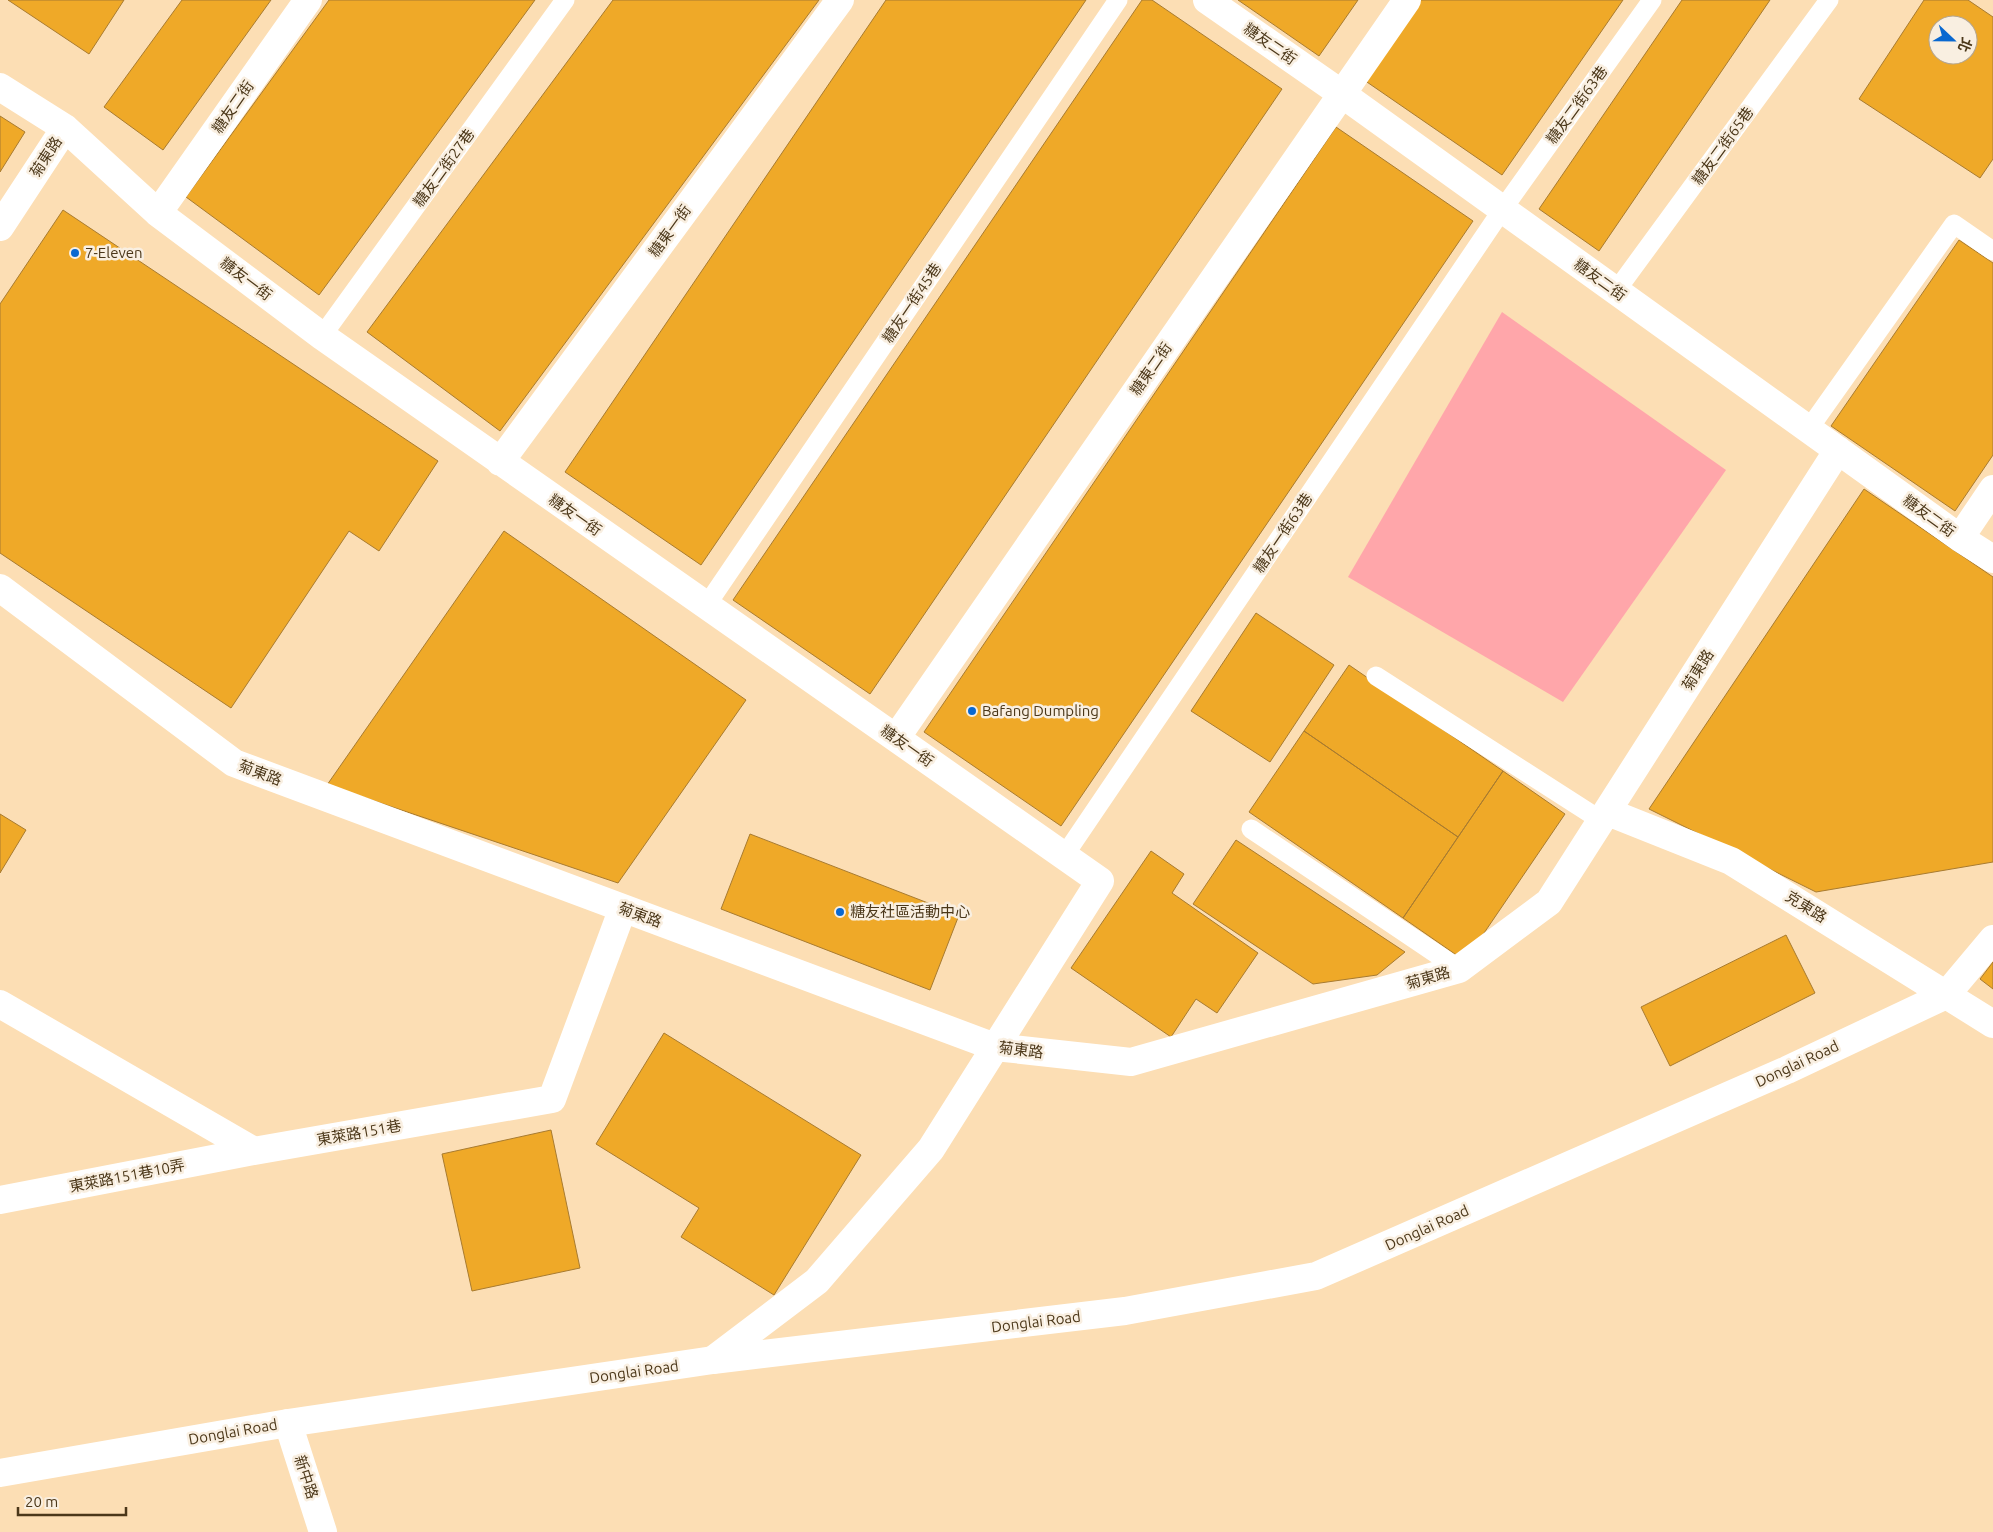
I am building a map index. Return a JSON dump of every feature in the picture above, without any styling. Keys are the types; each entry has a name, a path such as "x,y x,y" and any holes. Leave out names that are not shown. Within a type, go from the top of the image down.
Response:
{"street":[{"name":"糖友二街","path":"158,213 308,0"},
{"name":"糖東一街","path":"500,462 840,0"},
{"name":"糖友二街","path":"1207,0 1342,94 1808,430 1960,538 1993,559"},
{"name":"糖東二街","path":"896,738 1407,0"},
{"name":"菊東路","path":"0,86 65,128 0,227"},
{"name":"糖友一街","path":"65,128 158,213 322,336 1100,881 995,1048"},
{"name":"菊東路","path":"0,588 234,763 995,1048 1131,1062 1459,969 1549,902 1838,450"},
{"path":"1960,538 1993,490"},
{"name":"克東路","path":"1605,816 1731,860 1993,1024"},
{"name":"東萊路151巷","path":"254,1151 552,1099 622,908"},
{"name":"Donglai Road","path":"0,1472 288,1422 713,1360 1125,1311 1316,1276 1787,1070 1946,995 1993,939"},
{"path":"0,1004 254,1151"},
{"path":"713,1360 818,1281 931,1149 995,1048"},
{"name":"東萊路151巷10弄","path":"0,1200 254,1151"},
{"name":"新中路","path":"288,1422 323,1532"}],"lane":[{"name":"糖友二街27巷","path":"322,336 565,0"},
{"name":"糖友一街45巷","path":"706,606 1118,0"},
{"name":"糖友二街63巷","path":"1502,210 1652,0"},
{"name":"糖友二街65巷","path":"1616,291 1829,0"},
{"name":"糖友一街63巷","path":"1064,856 1502,210"},
{"path":"1808,430 1954,224 1993,251"},
{"path":"1376,676 1605,816"},
{"path":"1251,829 1459,969"}],"shaded area":[{"path":"1502,312 1726,470 1563,702 1348,577"}],"building":[{"path":"8,0 124,0 89,54"},
{"path":"182,0 271,0 163,150 104,107"},
{"path":"329,0 535,0 319,295 186,197"},
{"path":"613,0 819,0 500,431 367,332"},
{"path":"886,0 1086,0 701,565 565,472"},
{"path":"1142,0 1152,0 1282,89 870,694 733,600"},
{"path":"1238,0 1358,0 1319,56"},
{"path":"1419,0 1623,0 1502,175 1364,80"},
{"path":"1682,0 1770,0 1599,251 1539,209"},
{"path":"1924,0 1968,0 1993,17 1993,159 1980,178 1859,99"},
{"path":"0,116 25,132 0,172"},
{"path":"1336,127 1473,221 1061,826 924,732"},
{"path":"63,210 438,461 379,551 349,531 231,708 0,553 0,304"},
{"path":"1959,240 1993,263 1993,455 1955,511 1831,426"},
{"path":"1864,489 1993,577 1993,862 1816,892 1649,809"},
{"path":"504,531 746,700 618,883 327,785"},
{"path":"1256,613 1334,665 1270,762 1191,711"},
{"path":"1349,665 1503,771 1458,837 1304,731"},
{"path":"1304,731 1458,837 1403,918 1249,812"},
{"path":"1503,771 1565,814 1465,961 1403,918"},
{"path":"0,814 26,830 0,873"},
{"name":"糖友社區活動中心","path":"750,834 959,915 930,990 721,909"},
{"path":"1236,840 1405,952 1377,975 1313,984 1193,904"},
{"path":"1151,851 1184,874 1172,893 1258,953 1217,1013 1196,999 1171,1037 1071,968"},
{"path":"1786,935 1815,993 1670,1066 1641,1007"},
{"path":"1993,962 1993,989 1980,979"},
{"path":"664,1033 861,1155 774,1295 681,1237 699,1208 596,1144"},
{"path":"551,1130 580,1268 472,1291 442,1154"}],"place":[{"name":"7-Eleven","path":"75,253"},
{"name":"Bafang Dumpling","path":"972,711"},
{"name":"糖友社區活動中心","path":"840,912"}]}
